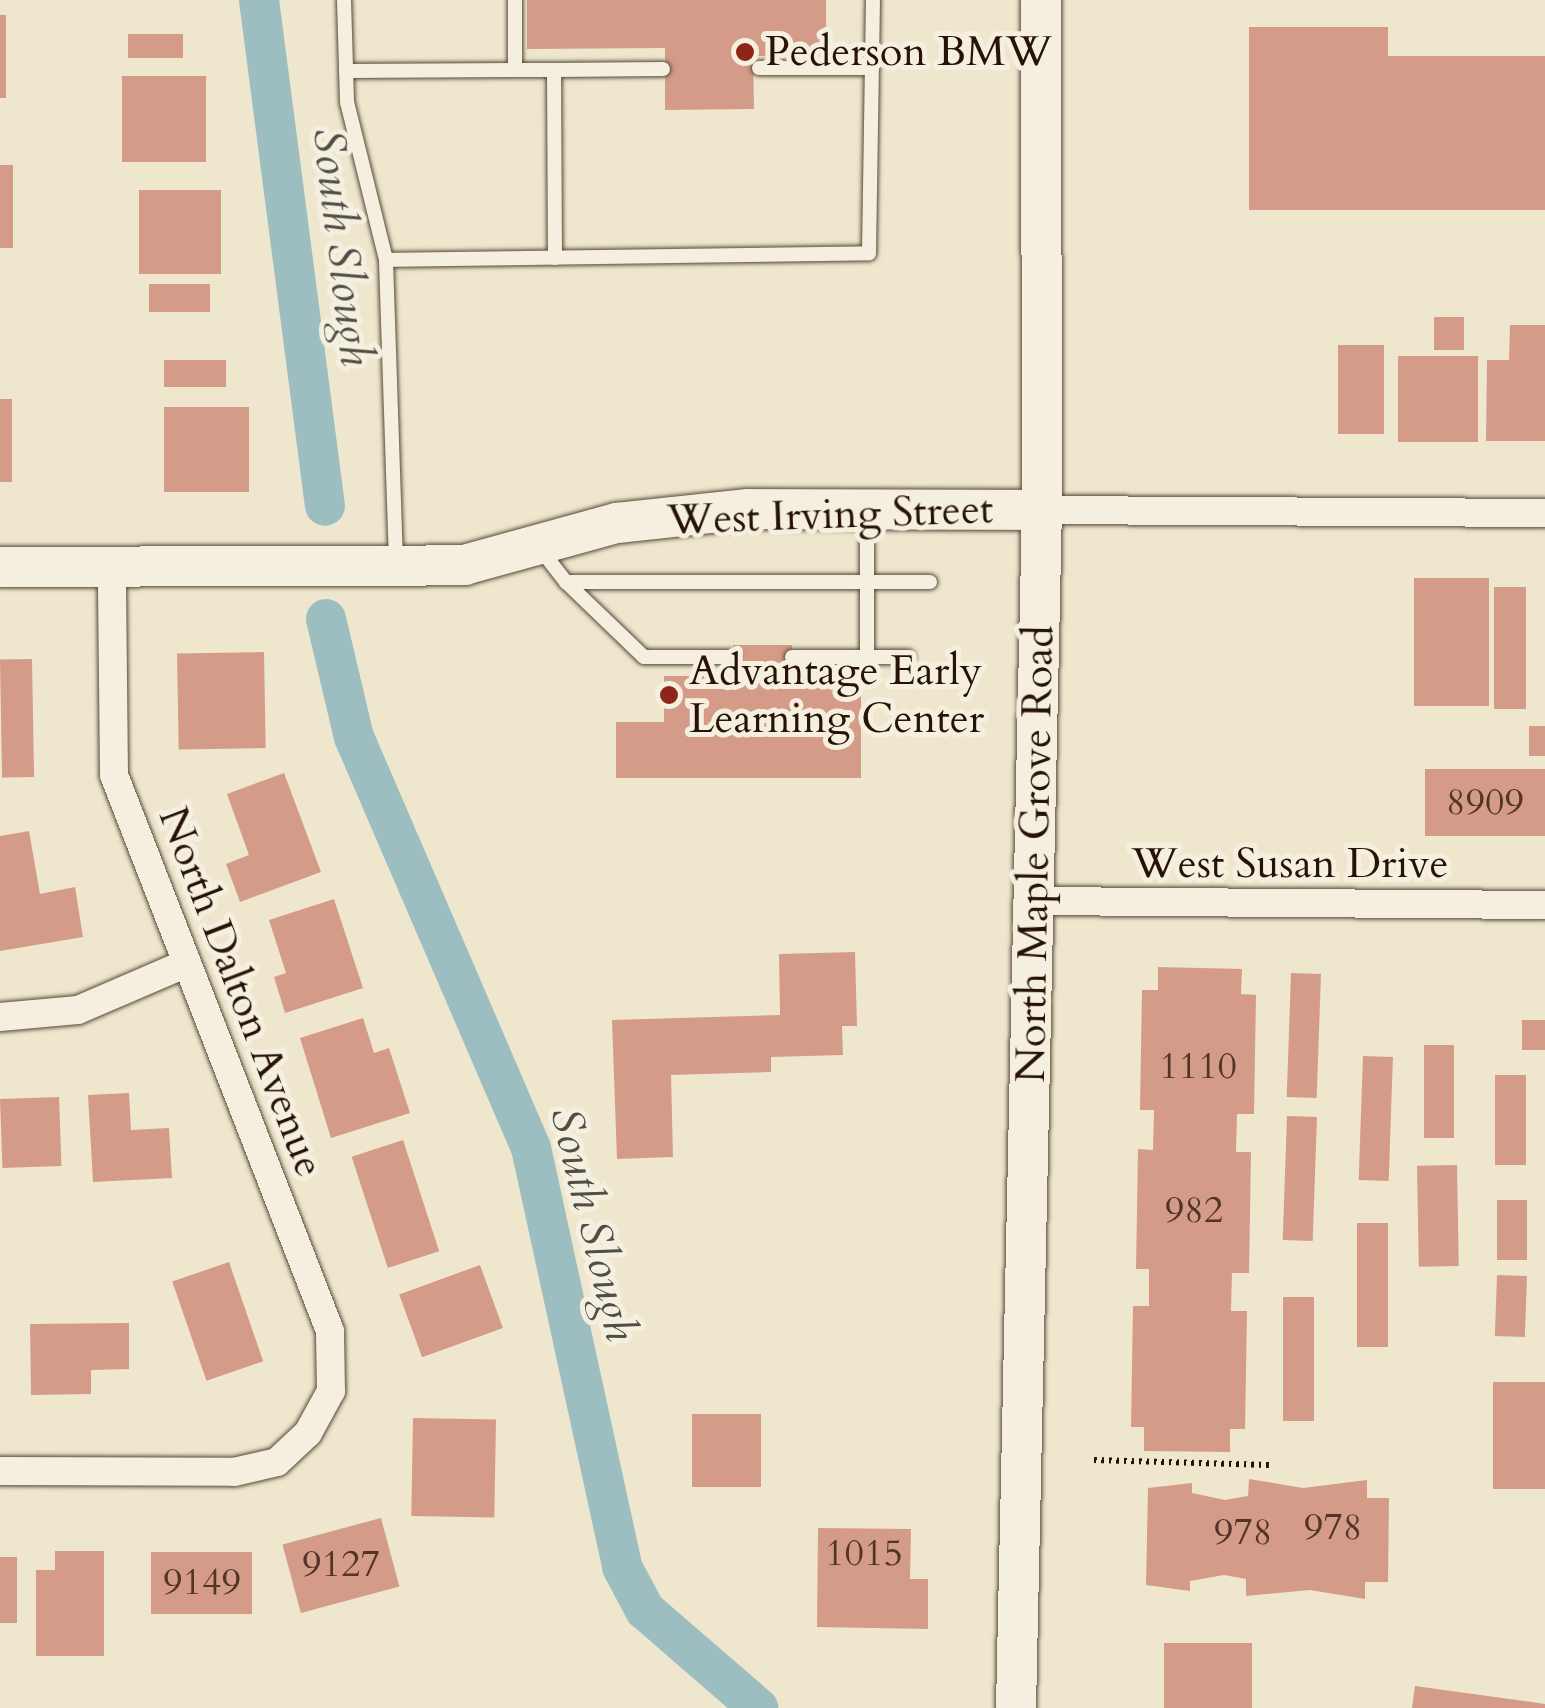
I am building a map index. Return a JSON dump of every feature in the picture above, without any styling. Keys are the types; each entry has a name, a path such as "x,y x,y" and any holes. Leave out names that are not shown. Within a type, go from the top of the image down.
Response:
{"main road":[{"name":"North Maple Grove Road","path":"1016,1708 1042,510 1041,0"},
{"name":"West Irving Street","path":"0,566 464,565 636,521 867,509 1042,510"}],"street":[{"name":"West Irving Street","path":"1042,510 1545,514"},
{"name":"North Dalton Avenue","path":"0,1471 234,1472 277,1462 308,1432 330,1391 330,1331 114,775 112,567"},
{"name":"West Susan Drive","path":"1035,901 1545,905"},
{"path":"0,1017 78,1010 185,964"}],"lane":[{"path":"344,0 346,71 386,260 396,565"},
{"path":"515,0 516,70"},
{"path":"386,260 869,253 873,0"},
{"path":"759,68 872,68"},
{"path":"346,71 664,69"},
{"path":"554,70 555,258"},
{"path":"867,509 867,657"},
{"path":"538,546 566,582 644,657 734,657"},
{"path":"566,582 930,582"},
{"path":"792,657 908,657"}],"path":[{"path":"1094,1460 1269,1465"}],"building":[{"name":"Pederson BMW","path":"527,0 826,0 826,56 753,56 754,109 665,110 665,48 527,49"},
{"path":"0,15 6,15 6,98 0,98"},
{"path":"1249,27 1388,27 1388,56 1545,56 1545,210 1249,210"},
{"path":"128,34 183,34 183,58 128,58"},
{"path":"122,76 206,76 206,162 122,162"},
{"path":"0,165 13,165 13,248 0,248"},
{"path":"139,190 221,190 221,274 139,274"},
{"path":"149,284 210,284 210,312 149,312"},
{"path":"1434,317 1464,317 1464,350 1434,350"},
{"path":"1510,325 1545,325 1545,441 1486,441 1487,360 1509,360"},
{"path":"1338,345 1384,345 1384,434 1338,434"},
{"path":"1398,356 1478,356 1478,442 1398,442"},
{"path":"164,360 226,360 226,387 164,387"},
{"path":"0,399 12,399 12,482 0,482"},
{"path":"164,407 249,407 249,492 164,492"},
{"path":"1414,578 1489,578 1489,706 1414,706"},
{"path":"1494,587 1526,587 1526,709 1494,709"},
{"path":"733,645 792,645 792,675 861,675 861,778 616,778 616,722 664,722 664,676 733,676"},
{"path":"264,652 266,748 179,750 177,654"},
{"path":"32,659 34,777 2,778 0,660"},
{"path":"1529,726 1545,726 1545,756 1529,756"},
{"path":"1425,769 1545,769 1545,836 1425,836"},
{"path":"284,773 321,872 240,902 226,864 249,855 227,794"},
{"path":"29,831 40,894 75,887 83,937 0,951 0,836"},
{"path":"334,899 363,988 285,1013 274,977 286,973 269,920"},
{"path":"855,952 857,1026 842,1026 843,1055 771,1057 771,1072 671,1075 673,1157 617,1159 612,1020 780,1015 779,954"},
{"path":"1158,967 1242,969 1241,994 1256,995 1254,1114 1237,1114 1236,1152 1251,1152 1249,1273 1232,1273 1231,1311 1247,1311 1245,1429 1230,1429 1230,1452 1144,1451 1144,1427 1131,1427 1133,1306 1149,1306 1149,1269 1136,1269 1138,1149 1153,1150 1154,1110 1140,1110 1142,990 1158,990"},
{"path":"1291,973 1321,974 1317,1098 1287,1097"},
{"path":"363,1018 374,1053 389,1048 410,1113 331,1138 300,1038"},
{"path":"1522,1020 1545,1020 1545,1050 1522,1050"},
{"path":"1424,1045 1454,1045 1454,1138 1424,1138"},
{"path":"1363,1056 1393,1057 1389,1181 1359,1180"},
{"path":"1495,1075 1526,1075 1526,1165 1495,1165"},
{"path":"129,1093 131,1130 169,1128 172,1178 93,1182 88,1095"},
{"path":"59,1097 61,1166 2,1168 0,1099"},
{"path":"1287,1116 1317,1117 1313,1241 1283,1240"},
{"path":"403,1140 439,1251 388,1268 352,1157"},
{"path":"1457,1165 1459,1266 1419,1267 1417,1166"},
{"path":"1497,1200 1527,1200 1527,1260 1497,1260"},
{"path":"1357,1223 1388,1223 1388,1347 1357,1347"},
{"path":"229,1262 263,1361 206,1381 172,1282"},
{"path":"480,1265 503,1328 422,1357 399,1294"},
{"path":"1497,1275 1527,1276 1525,1337 1495,1336"},
{"path":"1283,1297 1314,1297 1314,1421 1283,1421"},
{"path":"129,1323 129,1369 91,1370 91,1394 31,1395 30,1324"},
{"path":"1493,1382 1545,1382 1545,1489 1493,1489"},
{"path":"692,1414 761,1414 761,1487 692,1487"},
{"path":"413,1418 496,1419 494,1517 411,1516"},
{"path":"1249,1479 1303,1488 1367,1480 1367,1498 1389,1498 1388,1582 1365,1582 1365,1599 1310,1590 1246,1596 1246,1579 1224,1575 1190,1581 1190,1591 1146,1585 1148,1488 1192,1483 1192,1493 1225,1500 1248,1496"},
{"path":"381,1518 399,1587 301,1613 282,1544"},
{"path":"818,1528 911,1529 910,1579 928,1579 928,1629 817,1627"},
{"path":"55,1551 104,1551 104,1656 36,1656 36,1570 55,1570"},
{"path":"151,1552 252,1552 252,1614 151,1614"},
{"path":"0,1557 17,1557 17,1623 0,1623"},
{"path":"1164,1643 1252,1643 1252,1708 1164,1708"},
{"path":"1415,1686 1545,1704 1545,1708 1412,1708"}],"waterway":[{"name":"South Slough","path":"259,0 325,506"},
{"name":"South Slough","path":"326,619 354,737 531,1148 622,1567 645,1610 758,1708"}],"place":[{"name":"Pederson BMW","path":"745,52"},
{"name":"Advantage Early Learning Center","path":"669,695"}]}
